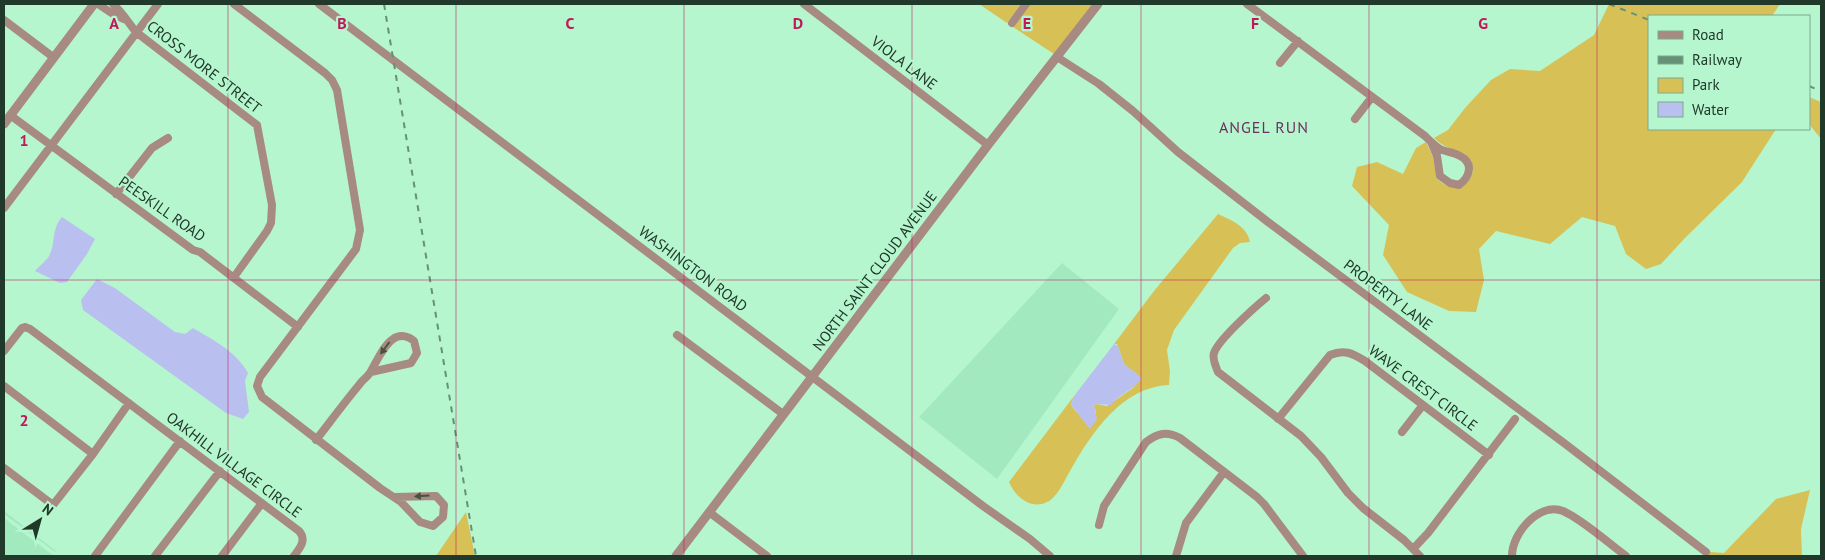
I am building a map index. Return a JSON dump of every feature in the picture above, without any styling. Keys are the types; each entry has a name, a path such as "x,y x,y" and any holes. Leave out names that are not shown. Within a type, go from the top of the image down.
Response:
{"street":[{"path":"4,124 94,4"},
{"name":"CROSS MORE STREET","path":"98,4 124,19"},
{"name":"CROSS MORE STREET","path":"112,4 121,11 124,19 136,32 257,125 272,205 272,215 267,231 234,278"},
{"path":"4,208 158,4"},
{"path":"234,4 332,80 337,90 360,237 356,249 260,377 257,386 262,397 316,440 395,497 423,524 433,526 443,517 444,505 436,496 395,497"},
{"name":"WASHINGTON ROAD","path":"319,4 983,506 1030,539 1050,556"},
{"name":"VIOLA LANE","path":"804,4 988,145"},
{"path":"1012,23 1026,4"},
{"name":"NORTH SAINT CLOUD AVENUE","path":"676,556 988,145 1098,4"},
{"path":"1247,4 1372,97 1431,142 1440,149 1460,155 1469,166 1470,172 1460,185 1450,183 1440,176 1431,142"},
{"path":"4,20 53,57"},
{"path":"1280,63 1298,42"},
{"name":"PROPERTY LANE","path":"1057,57 1099,84 1133,111 1178,152 1260,216 1559,439 1706,552"},
{"path":"1355,119 1372,97"},
{"name":"PEESKILL ROAD","path":"10,115 193,250 200,252 298,327"},
{"path":"116,194 152,148 168,138"},
{"path":"1266,298 1251,310 1218,346 1214,353 1218,372 1310,444 1348,493 1363,508 1404,540 1420,556"},
{"name":"OAKHILL VILLAGE CIRCLE","path":"4,351 20,330 27,327 302,534 303,544 294,556"},
{"path":"677,335 784,414"},
{"path":"316,440 360,383 371,372 374,363 393,339 407,336 414,341 417,353 411,363 371,372"},
{"name":"WAVE CREST CIRCLE","path":"1278,419 1330,355 1338,352 1351,352 1490,455"},
{"path":"4,386 93,454"},
{"path":"4,468 53,504 130,403"},
{"path":"1402,432 1423,405"},
{"path":"1413,549 1490,455 1515,419"},
{"path":"1099,525 1104,506 1146,442 1154,436 1168,433 1180,438 1251,492 1264,504 1303,556"},
{"path":"95,556 180,441"},
{"path":"155,556 220,471"},
{"path":"1176,556 1186,522 1224,472"},
{"path":"222,556 262,503"},
{"path":"1512,556 1512,547 1524,527 1536,514 1548,510 1561,510 1626,556"},
{"path":"709,512 767,556"}],"shaded area":[{"path":"1062,263 1119,309 997,479 919,417"},
{"path":"4,511 56,551 4,514"},
{"path":"4,518 54,556 4,556"}],"green space":[{"path":"979,4 1021,4 1007,23"},
{"path":"1030,4 1093,4 1054,54 1013,27"},
{"path":"1609,4 1780,4 1773,15 1648,15 1648,130 1775,130 1742,182 1661,264 1646,269 1626,254 1615,226 1582,217 1550,244 1496,231 1479,249 1484,280 1476,312 1449,311 1407,292 1383,255 1389,225 1352,186 1357,167 1377,162 1403,174 1416,148 1426,142 1433,157 1437,179 1448,186 1463,186 1467,183 1473,171 1471,164 1462,155 1439,143 1434,138 1448,130 1491,80 1510,69 1540,71 1594,35"},
{"path":"1810,97 1821,102 1821,139 1810,125"},
{"path":"1218,214 1233,221 1242,228 1250,242 1240,243 1233,248 1174,330 1167,350 1170,371 1169,385 1152,388 1137,394 1110,414 1088,441 1053,498 1039,504 1023,500 1014,492 1009,482 1074,396 1071,404 1088,426 1096,413 1094,406 1096,404 1107,406 1133,388 1139,376 1124,364 1117,344 1114,344 1154,291"},
{"path":"1810,490 1801,529 1802,556 1707,556 1710,552 1724,553 1776,499"},
{"path":"466,512 475,556 436,556"}],"water":[{"path":"62,217 95,239 67,282 60,283 35,271 49,256 56,226"},
{"path":"97,279 115,288 175,332 185,334 193,328 231,352 248,373 245,381 249,412 243,419 226,413 83,310 81,300"},
{"path":"1114,344 1118,346 1124,364 1142,378 1111,405 1096,404 1094,406 1097,419 1090,429 1071,404 1074,396"}],"railway":[{"path":"384,4 476,556"},
{"path":"1609,4 1648,20"},
{"path":"1810,86 1821,91"}],"district":[{"name":"ANGEL RUN","path":"1264,127"}]}
